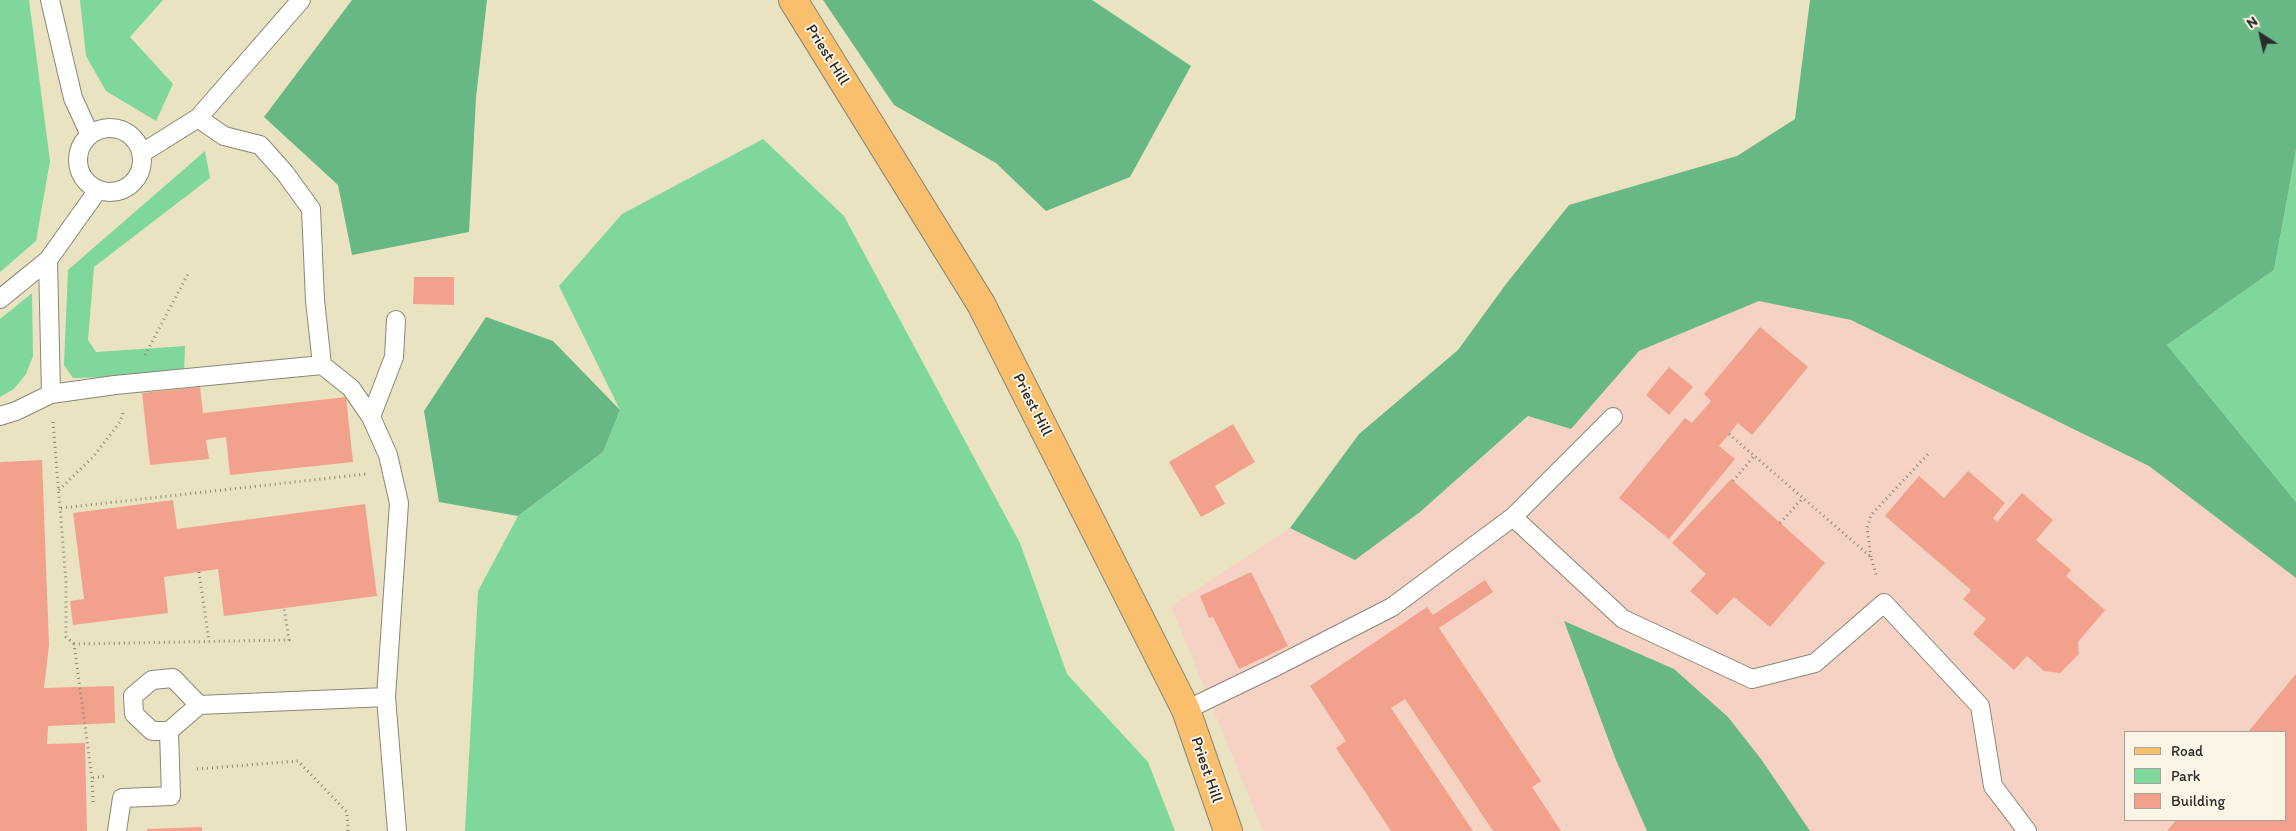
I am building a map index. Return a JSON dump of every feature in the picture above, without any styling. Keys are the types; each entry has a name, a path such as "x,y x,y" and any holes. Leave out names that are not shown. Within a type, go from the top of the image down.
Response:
{"main road":[{"name":"Priest Hill","path":"793,0 980,304 1186,710 1228,831"}],"lane":[{"path":"50,0 73,98 90,136"},
{"path":"142,153 198,118 301,0"},
{"path":"198,118 224,136 260,146 285,173 311,209 315,300 322,365"},
{"path":"119,129 129,134 138,143 142,153 143,164 140,173 130,185 115,191 98,190 84,179 79,169 79,151 90,136 100,130 119,129"},
{"path":"0,299 48,260 98,190"},
{"path":"48,260 51,394"},
{"path":"370,417 394,357 396,320"},
{"path":"0,416 16,411 51,394 131,383 322,365 351,388 370,417 388,455 399,503 386,697 397,831"},
{"path":"1186,710 1392,607 1513,518 1614,417"},
{"path":"1513,518 1623,618 1752,679 1814,663 1884,603 1980,706 1993,786 2027,831"},
{"path":"199,705 173,678 152,680 132,696 134,714 152,731 169,731 199,705 386,697"},
{"path":"117,831 122,798 171,796 169,731"}],"path":[{"path":"59,490 93,457 120,422 131,383 189,272"},
{"path":"51,394 66,582 66,637 74,644"},
{"path":"1729,434 1871,558"},
{"path":"1884,603 1871,558 1867,528 1871,515 1930,452"},
{"path":"1733,481 1754,456"},
{"path":"61,508 392,471"},
{"path":"1780,523 1803,498"},
{"path":"199,572 209,641"},
{"path":"170,771 298,761 347,812 348,831"},
{"path":"93,804 92,778 111,776"}],"shaded area":[{"path":"1759,301 1851,320 2149,466 2296,578 2296,831 1263,831 1171,606 1290,528 1355,559 1420,512 1529,416 1571,429 1639,351"}],"green space":[{"path":"0,0 29,0 50,161 36,241 0,272"},
{"path":"80,0 163,0 130,37 173,84 156,121 106,91 86,56"},
{"path":"352,0 487,0 476,98 469,232 352,255 338,185 264,117"},
{"path":"823,0 1092,0 1191,66 1130,177 1046,211 996,163 894,105"},
{"path":"1810,0 2296,0 2296,150 2274,270 2167,345 2296,502 2296,578 2149,466 1851,320 1759,301 1639,351 1571,429 1528,416 1420,512 1355,560 1290,528 1359,434 1458,350 1506,284 1569,205 1737,156 1795,119"},
{"path":"763,139 844,216 1020,543 1067,674 1148,762 1175,831 465,831 478,591 518,516 603,452 620,410 559,286 622,214"},
{"path":"2296,150 2296,502 2167,345 2274,270"},
{"path":"205,151 210,178 94,267 88,340 96,352 185,346 184,375 73,378 64,365 68,270"},
{"path":"32,293 33,356 26,374 14,389 0,397 0,319"},
{"path":"486,317 553,341 620,410 603,452 518,516 439,502 424,411"},
{"path":"1564,621 1674,669 1728,717 1761,759 1810,831 1647,831 1616,760"}],"building":[{"path":"414,277 454,277 454,305 413,304"},
{"path":"1760,327 1808,367 1752,435 1738,423 1719,446 1735,459 1669,539 1619,498 1685,418 1692,423 1711,401 1704,394"},
{"path":"1669,367 1693,387 1669,415 1646,395"},
{"path":"200,387 203,413 346,397 353,462 230,475 226,437 206,440 209,459 150,465 142,393"},
{"path":"1233,424 1255,462 1215,486 1225,504 1201,517 1169,462"},
{"path":"42,460 49,645 44,688 114,686 115,723 48,726 47,744 85,743 87,831 0,831 0,462"},
{"path":"1968,471 2005,503 1993,518 1997,522 2022,493 2053,520 2036,540 2071,570 2066,576 2105,610 2078,642 2079,654 2060,673 2044,671 2027,656 2014,670 1973,634 1986,619 1963,599 1971,590 1885,516 1919,476 1944,498"},
{"path":"1731,479 1825,563 1770,627 1734,597 1717,615 1690,591 1706,574 1672,543"},
{"path":"173,500 177,529 365,504 377,596 224,616 218,569 164,577 168,613 73,625 70,601 84,599 73,513"},
{"path":"1251,572 1288,646 1239,669 1213,617 1209,618 1200,596"},
{"path":"1485,580 1493,592 1439,628 1541,781 1532,787 1561,831 1493,831 1405,699 1391,708 1473,831 1391,831 1336,748 1346,741 1310,686 1427,607 1433,615"},
{"path":"2296,674 2296,831 2167,831 2175,821 2286,821 2286,731 2249,731"},
{"path":"202,827 202,831 147,831 147,829"}]}
